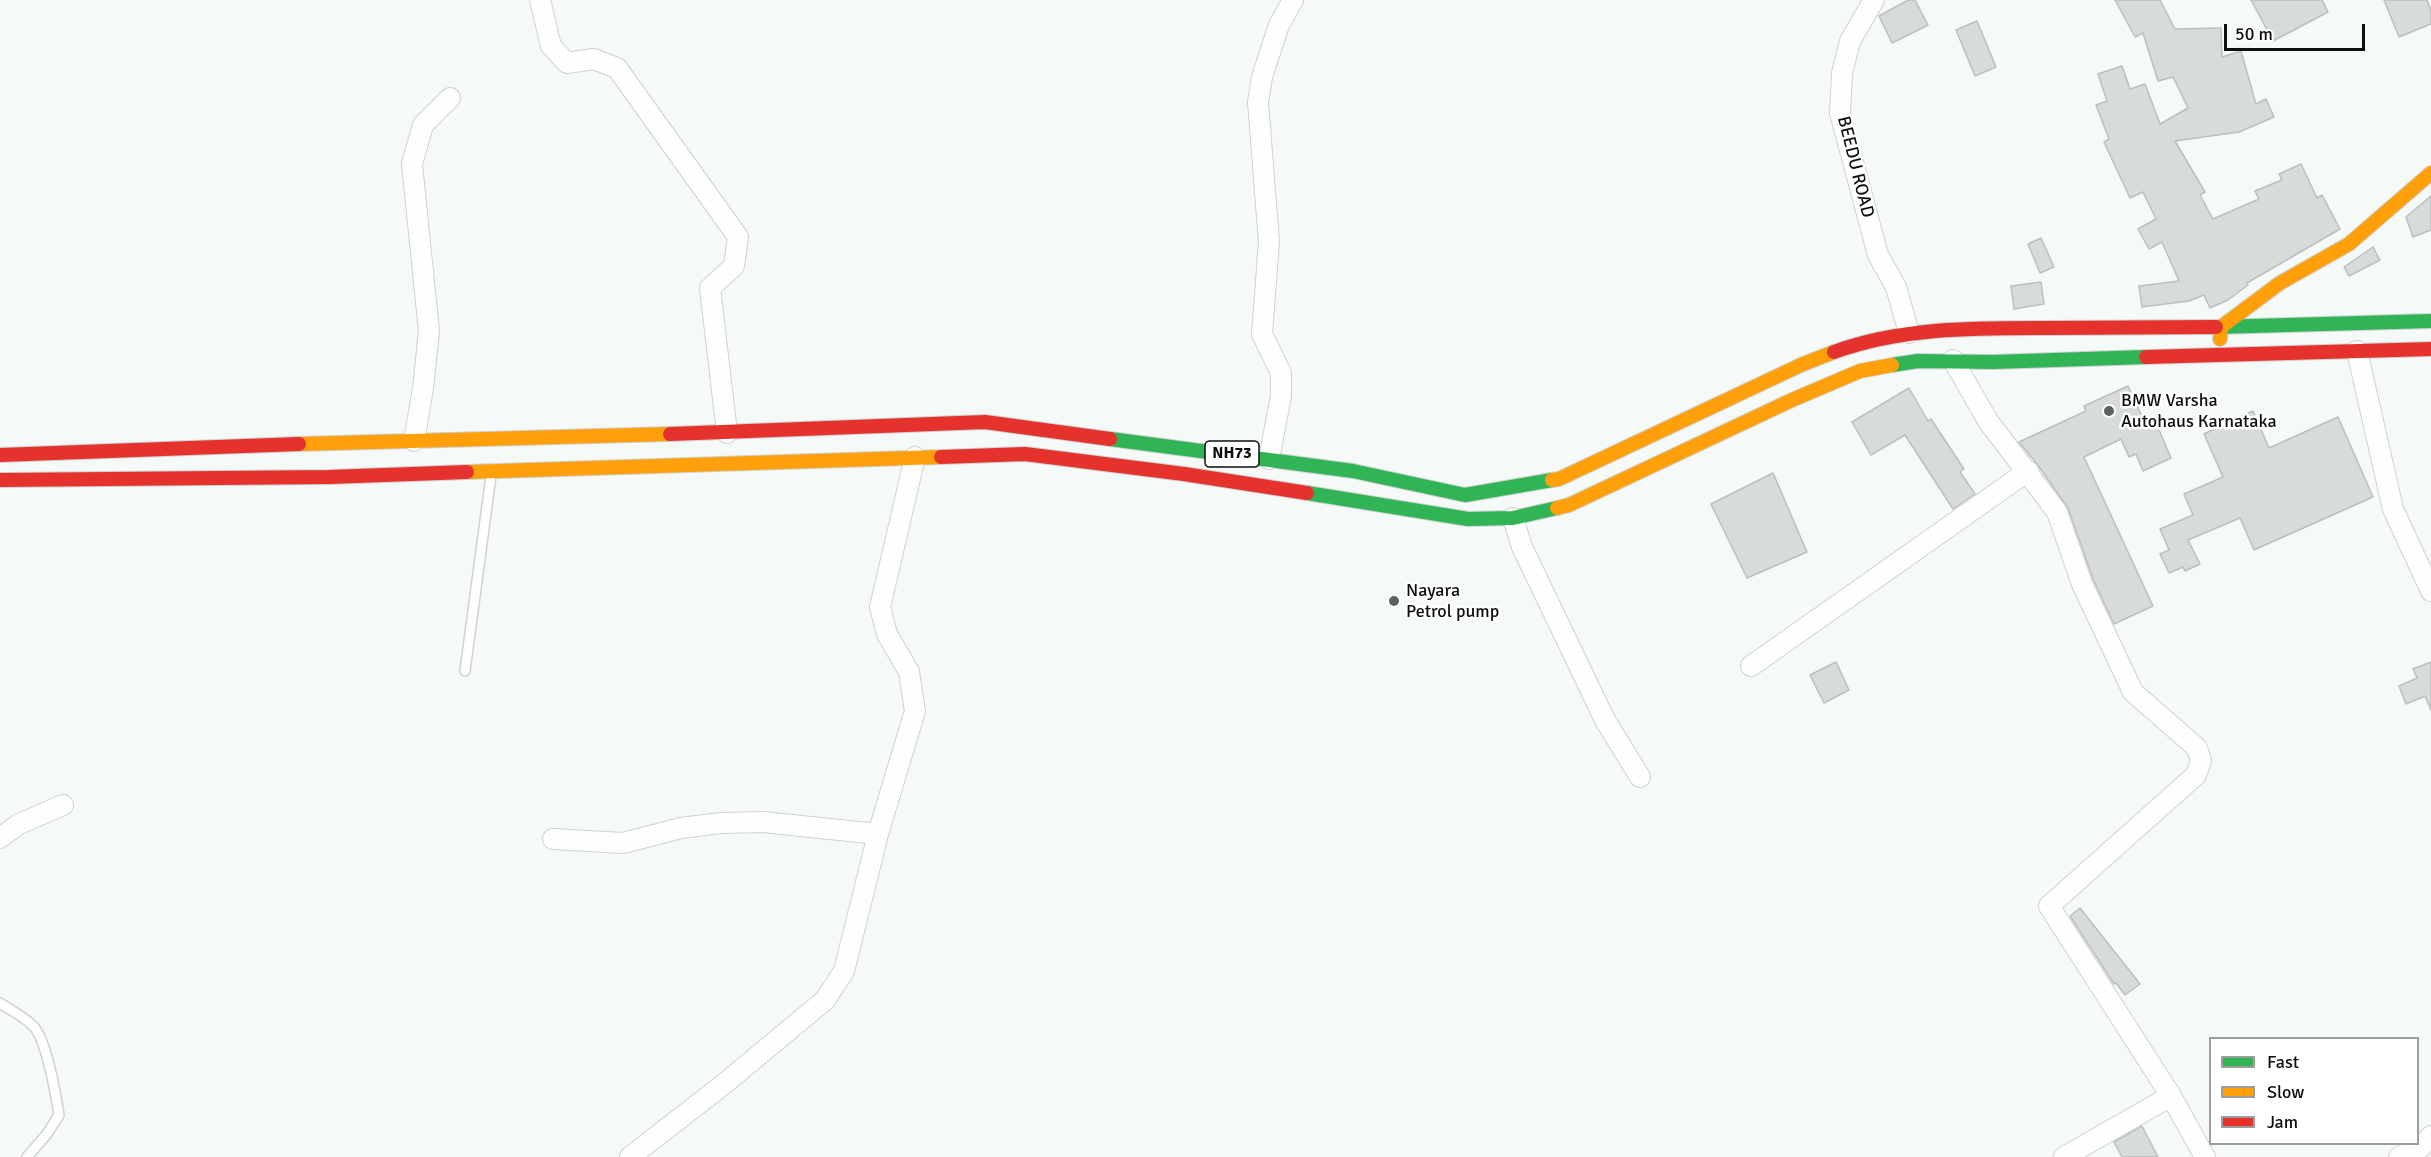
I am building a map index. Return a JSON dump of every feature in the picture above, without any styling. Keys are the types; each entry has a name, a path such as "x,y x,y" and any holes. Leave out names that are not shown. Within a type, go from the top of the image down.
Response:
{"main road":[{"path":"2219,355 2221,327 2280,283 2349,244 2431,173"},
{"name":"NH73","path":"0,455 727,433 985,422 1353,471 1465,495 1559,479 1803,364 1854,345 1909,333 1983,328 2221,327 2431,321"},
{"name":"NH73","path":"0,480 329,477 1025,454 1184,474 1468,519 1513,518 1569,505 1792,400 1860,372 1918,361 1993,362 2431,349"}],"street":[{"path":"540,0 551,46 567,63 594,59 618,68 738,237 734,266 710,288 727,433"},
{"path":"1269,459 1281,396 1281,373 1262,334 1269,242 1258,102 1262,77 1279,25 1293,0"},
{"name":"BEEDU ROAD","path":"1874,0 1850,41 1842,73 1840,113 1878,255 1896,287 1909,333"},
{"path":"414,441 429,332 412,164 423,125 450,98"},
{"path":"2357,351 2393,509 2431,591"},
{"path":"1953,360 1988,421 2057,512 2082,584 2133,692 2197,748 2200,761 2196,775 2049,906 2172,1096 2205,1157"},
{"path":"630,1157 724,1084 825,999 844,971 878,834 915,711 909,672 887,633 880,607 915,457"},
{"path":"1751,666 2028,471"},
{"path":"1513,518 1522,547 1605,720 1640,777"},
{"path":"0,838 19,824 63,805"},
{"path":"553,839 623,843 681,828 722,823 764,822 878,834"},
{"path":"2064,1157 2172,1096"},
{"path":"2399,1157 2420,1148 2431,1136"}],"lane":[{"path":"465,672 491,471"},
{"path":"0,1003 34,1026 43,1046 56,1097 59,1115 47,1134 27,1157"}],"building":[{"path":"1908,0 1915,0 1928,25 1892,43 1879,16"},
{"path":"2115,0 2160,0 2175,29 2221,28 2222,57 2241,51 2256,104 2266,99 2274,117 2239,132 2175,141 2205,192 2200,195 2213,219 2259,199 2255,191 2282,180 2279,174 2301,164 2317,198 2322,195 2340,229 2247,283 2248,285 2228,300 2210,308 2204,295 2189,301 2142,307 2139,286 2179,281 2162,242 2149,249 2138,229 2156,219 2143,192 2130,198 2104,142 2109,139 2096,105 2107,101 2098,74 2122,66 2130,89 2145,84 2160,124 2188,108 2173,77 2158,81 2143,33 2135,37"},
{"path":"2251,0 2322,0 2328,12 2273,41"},
{"path":"2384,0 2427,0 2431,11 2431,24 2399,37"},
{"path":"1977,21 1996,67 1975,76 1956,30"},
{"path":"2431,196 2431,230 2413,237 2406,217"},
{"path":"2041,238 2054,267 2040,273 2028,244"},
{"path":"2373,247 2380,260 2349,276 2344,267"},
{"path":"2041,282 2044,304 2014,309 2011,286"},
{"path":"2128,386 2148,429 2157,425 2171,458 2143,471 2136,454 2129,457 2121,439 2084,457 2153,606 2114,624 2093,579 2068,508 2019,442 2086,411 2084,406"},
{"path":"1909,388 1928,421 1931,419 1964,469 1960,472 1975,494 1953,509 1905,435 1871,455 1852,422"},
{"path":"2253,411 2269,448 2338,417 2373,497 2254,550 2240,518 2188,540 2200,564 2185,571 2183,567 2169,573 2160,554 2169,550 2160,529 2193,515 2184,494 2223,477 2204,434"},
{"path":"1773,473 1807,552 1747,578 1711,504"},
{"path":"1836,662 1849,690 1824,703 1810,675"},
{"path":"2431,662 2431,710 2425,696 2406,704 2399,686 2417,678 2413,669"},
{"path":"2080,908 2140,984 2125,995 2116,983 2114,984 2070,916"},
{"path":"2142,1126 2158,1157 2122,1157 2114,1142"}],"traffic: fast":[{"path":"2216,327 2431,321"},
{"path":"1892,365 1918,361 1993,362 2146,357"},
{"path":"1110,439 1353,471 1465,495 1552,480"},
{"path":"1307,493 1468,519 1513,518 1557,508"}],"traffic: slow":[{"path":"2220,339 2221,327 2280,283 2349,244 2431,173"},
{"path":"1552,480 1559,479 1803,364 1834,352"},
{"path":"1557,508 1569,505 1792,400 1860,371 1892,365"},
{"path":"299,444 670,434"},
{"path":"467,472 941,457"}],"traffic: jam":[{"path":"1834,352 1886,338 1939,331 1993,328 2216,327"},
{"path":"2146,357 2431,349"},
{"path":"670,434 985,422 1110,439"},
{"path":"0,455 299,444"},
{"path":"941,457 1025,454 1184,474 1307,493"},
{"path":"0,480 329,477 467,472"}],"place":[{"name":"BMW Varsha Autohaus Karnataka","path":"2109,411"},
{"name":"Nayara Petrol pump","path":"1394,601"}]}
